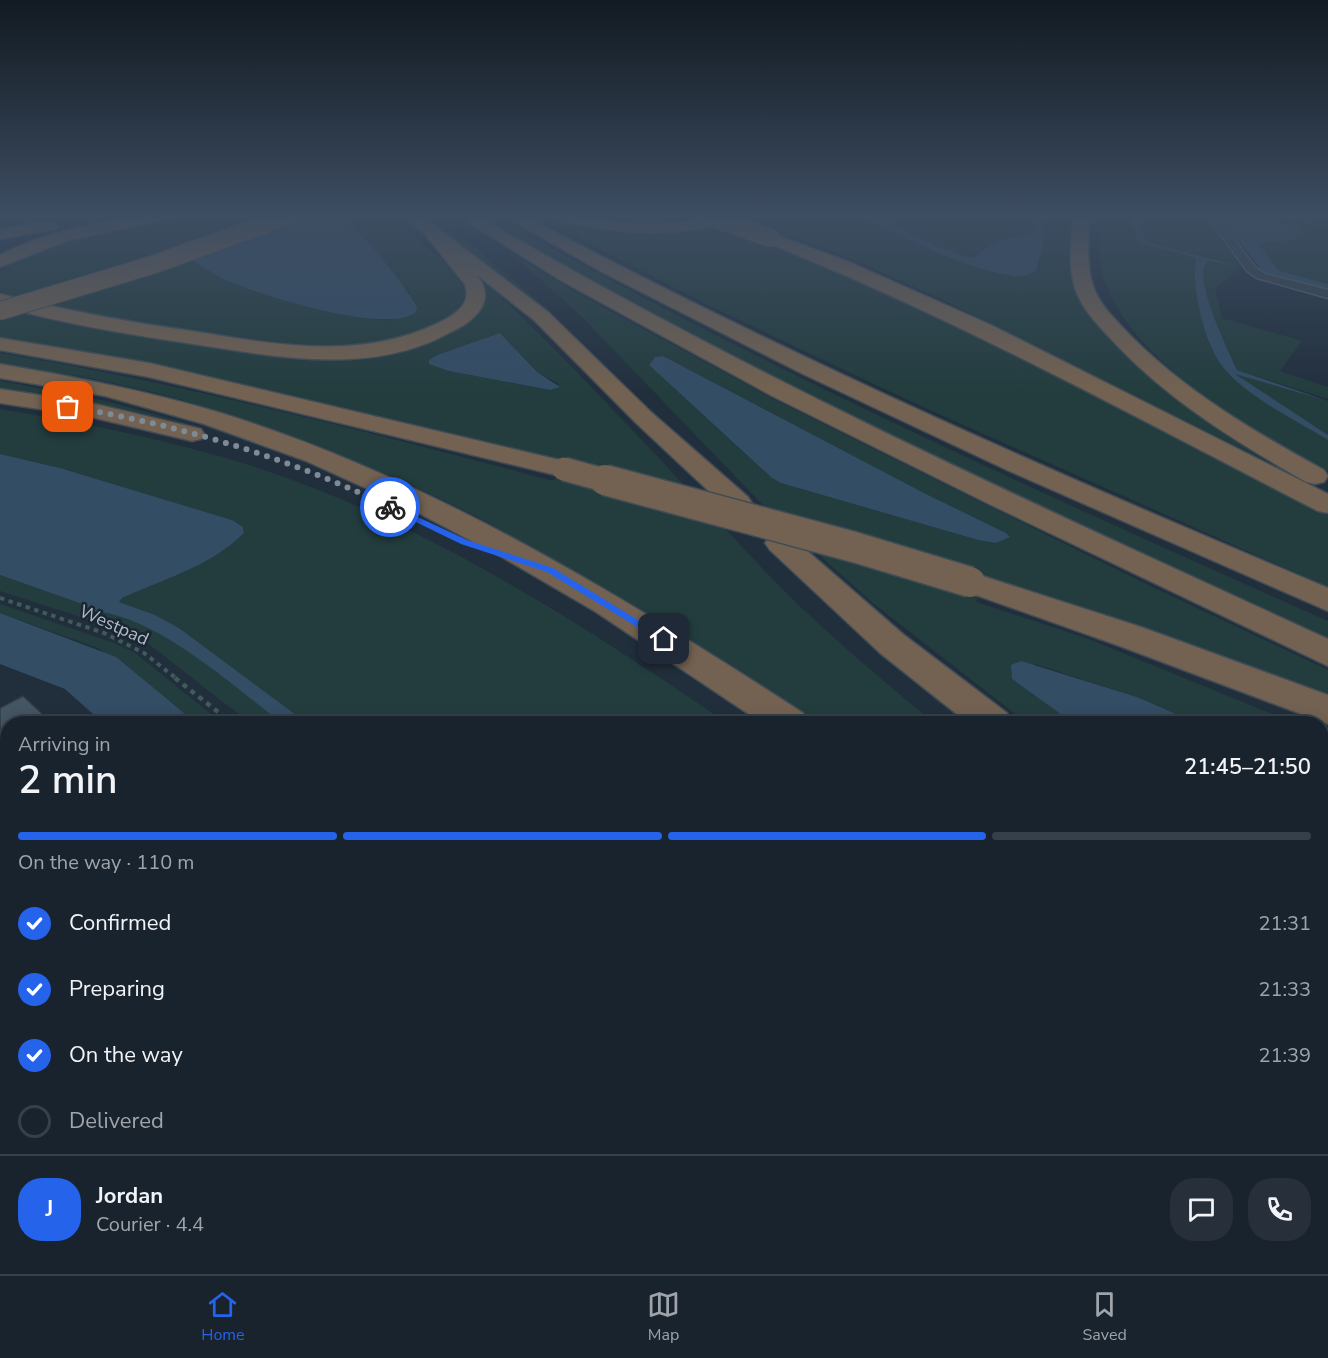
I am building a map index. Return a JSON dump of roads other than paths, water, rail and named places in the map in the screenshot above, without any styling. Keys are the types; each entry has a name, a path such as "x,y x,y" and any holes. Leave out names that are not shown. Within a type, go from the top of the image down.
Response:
{"highway":[{"path":"0,310 123,273"},
{"path":"0,300 105,323 245,345 315,353 376,349 409,342 442,330 464,316 477,299 478,291 466,273"},
{"path":"486,273 541,316 644,418 732,497 617,363"},
{"path":"561,273 778,390 1328,653"},
{"path":"620,273 871,398 1328,600"},
{"path":"861,273 942,311 1328,505"},
{"path":"1080,273 1089,300 1120,337 1154,369 1243,434 1328,483"},
{"path":"0,344 149,370 564,469 854,547 970,582 1129,636 1328,710"},
{"path":"0,371 83,384 147,398 230,424 381,485 550,570 683,650 780,716"},
{"path":"0,396 91,410 163,426 263,455 360,492 464,542 550,570"},
{"path":"780,543 892,644 985,716"}],"street":[{"path":"1257,273 1328,294"}],"water":[{"path":"394,273 417,307 415,313 400,318 378,319 352,316 269,296 215,274"},
{"path":"1001,273 1029,273 1020,276"},
{"path":"1195,273 1204,273 1207,297 1237,370 1328,401 1235,374 1328,435 1328,440 1255,396 1229,374 1213,352 1208,339 1195,285"},
{"path":"1268,273 1288,273 1328,284 1328,290"},
{"path":"500,333 537,372 560,387 550,390 449,371 429,364 429,360 437,355"},
{"path":"663,356 1010,537 996,543 978,540 781,483 772,478 649,365 655,357"},
{"path":"0,454 60,468 232,520 243,527 244,533 231,544 202,563 122,598 119,602 155,615 179,628 298,716 273,716 190,653 139,624 114,615 89,611 85,605 0,575"},
{"path":"0,613 116,657 188,716 95,716 65,689 0,664"},
{"path":"1021,661 1137,697 1179,716 1063,716 1012,679 1011,665"}]}
